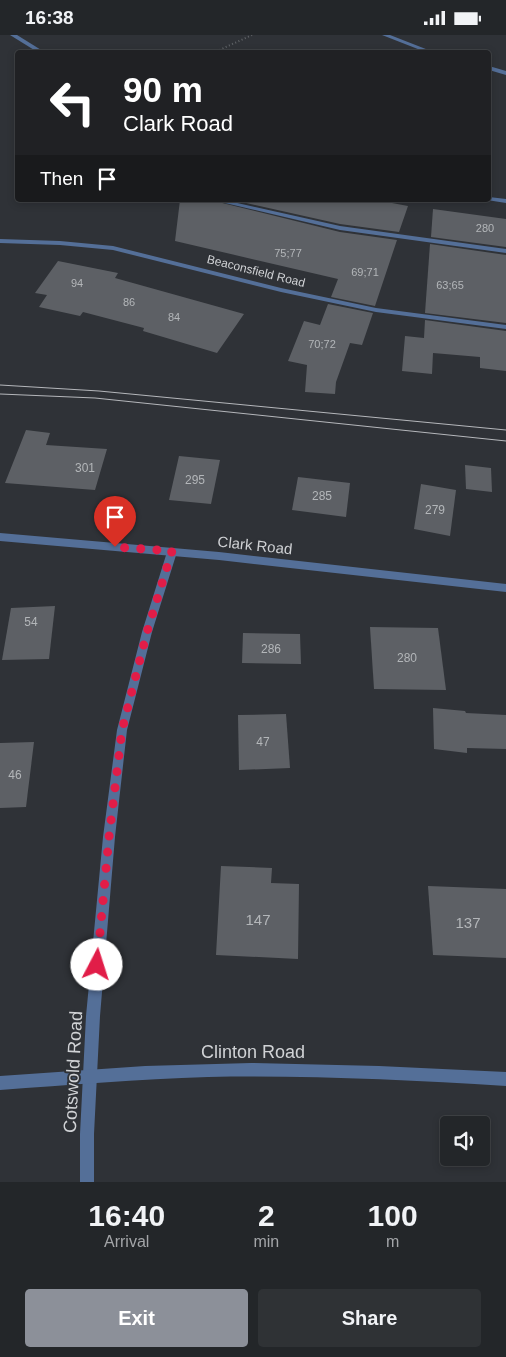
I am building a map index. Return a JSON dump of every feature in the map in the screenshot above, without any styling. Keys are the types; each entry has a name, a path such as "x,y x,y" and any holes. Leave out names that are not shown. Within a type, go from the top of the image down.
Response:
{"street":[{"path":"13,35 39,50"},
{"path":"385,35 426,50"},
{"path":"491,69 506,73"},
{"path":"491,199 506,201"},
{"path":"225,202 333,227 506,251"},
{"name":"Beaconsfield Road","path":"0,241 67,243 112,248 376,310 506,327"},
{"name":"Clark Road","path":"0,537 172,551 506,589"},
{"name":"Cotswold Road","path":"87,1182 89,1075 102,916 122,730 147,632 172,551"},
{"name":"Clinton Road","path":"0,1083 89,1075 272,1070 378,1071 506,1079"}],"path":[{"path":"220,50 252,35"}],"building":[{"path":"180,202 218,202 340,232 397,240 375,306 331,297 338,279 175,241"},
{"path":"242,202 387,202 408,206 399,232 340,224"},
{"path":"433,209 506,219 506,247 431,237"},
{"path":"430,244 506,255 506,323 425,313"},
{"path":"58,261 118,273 115,278 244,314 217,353 143,331 144,328 83,312 80,316 39,307 47,295 35,293"},
{"path":"328,304 373,313 362,345 350,343 336,382 335,394 305,392 307,365 288,361 304,321 320,325"},
{"path":"425,320 506,331 506,371 480,368 480,357 433,353 432,374 402,371 405,336 424,338"},
{"path":"26,430 50,433 46,445 107,449 95,490 5,483"},
{"path":"179,456 220,460 211,504 169,500"},
{"path":"465,465 491,468 492,492 466,489"},
{"path":"298,477 350,483 346,517 292,510"},
{"path":"421,484 456,490 450,536 414,529"},
{"path":"55,606 49,659 2,660 11,608"},
{"path":"370,627 438,628 446,690 374,689"},
{"path":"243,633 300,634 301,664 242,663"},
{"path":"433,708 465,711 466,713 506,715 506,749 467,748 467,753 434,749"},
{"path":"286,714 290,768 239,770 238,715"},
{"path":"34,742 26,807 0,808 0,743"},
{"path":"221,866 272,868 271,883 299,884 298,959 216,955"},
{"path":"428,886 506,889 506,958 433,955"}],"tram line":[{"path":"0,385 99,391 506,430"},
{"path":"0,394 95,398 506,441"}],"route":[{"path":"97,965 109,837 122,730 147,632 172,551 115,547"}]}
